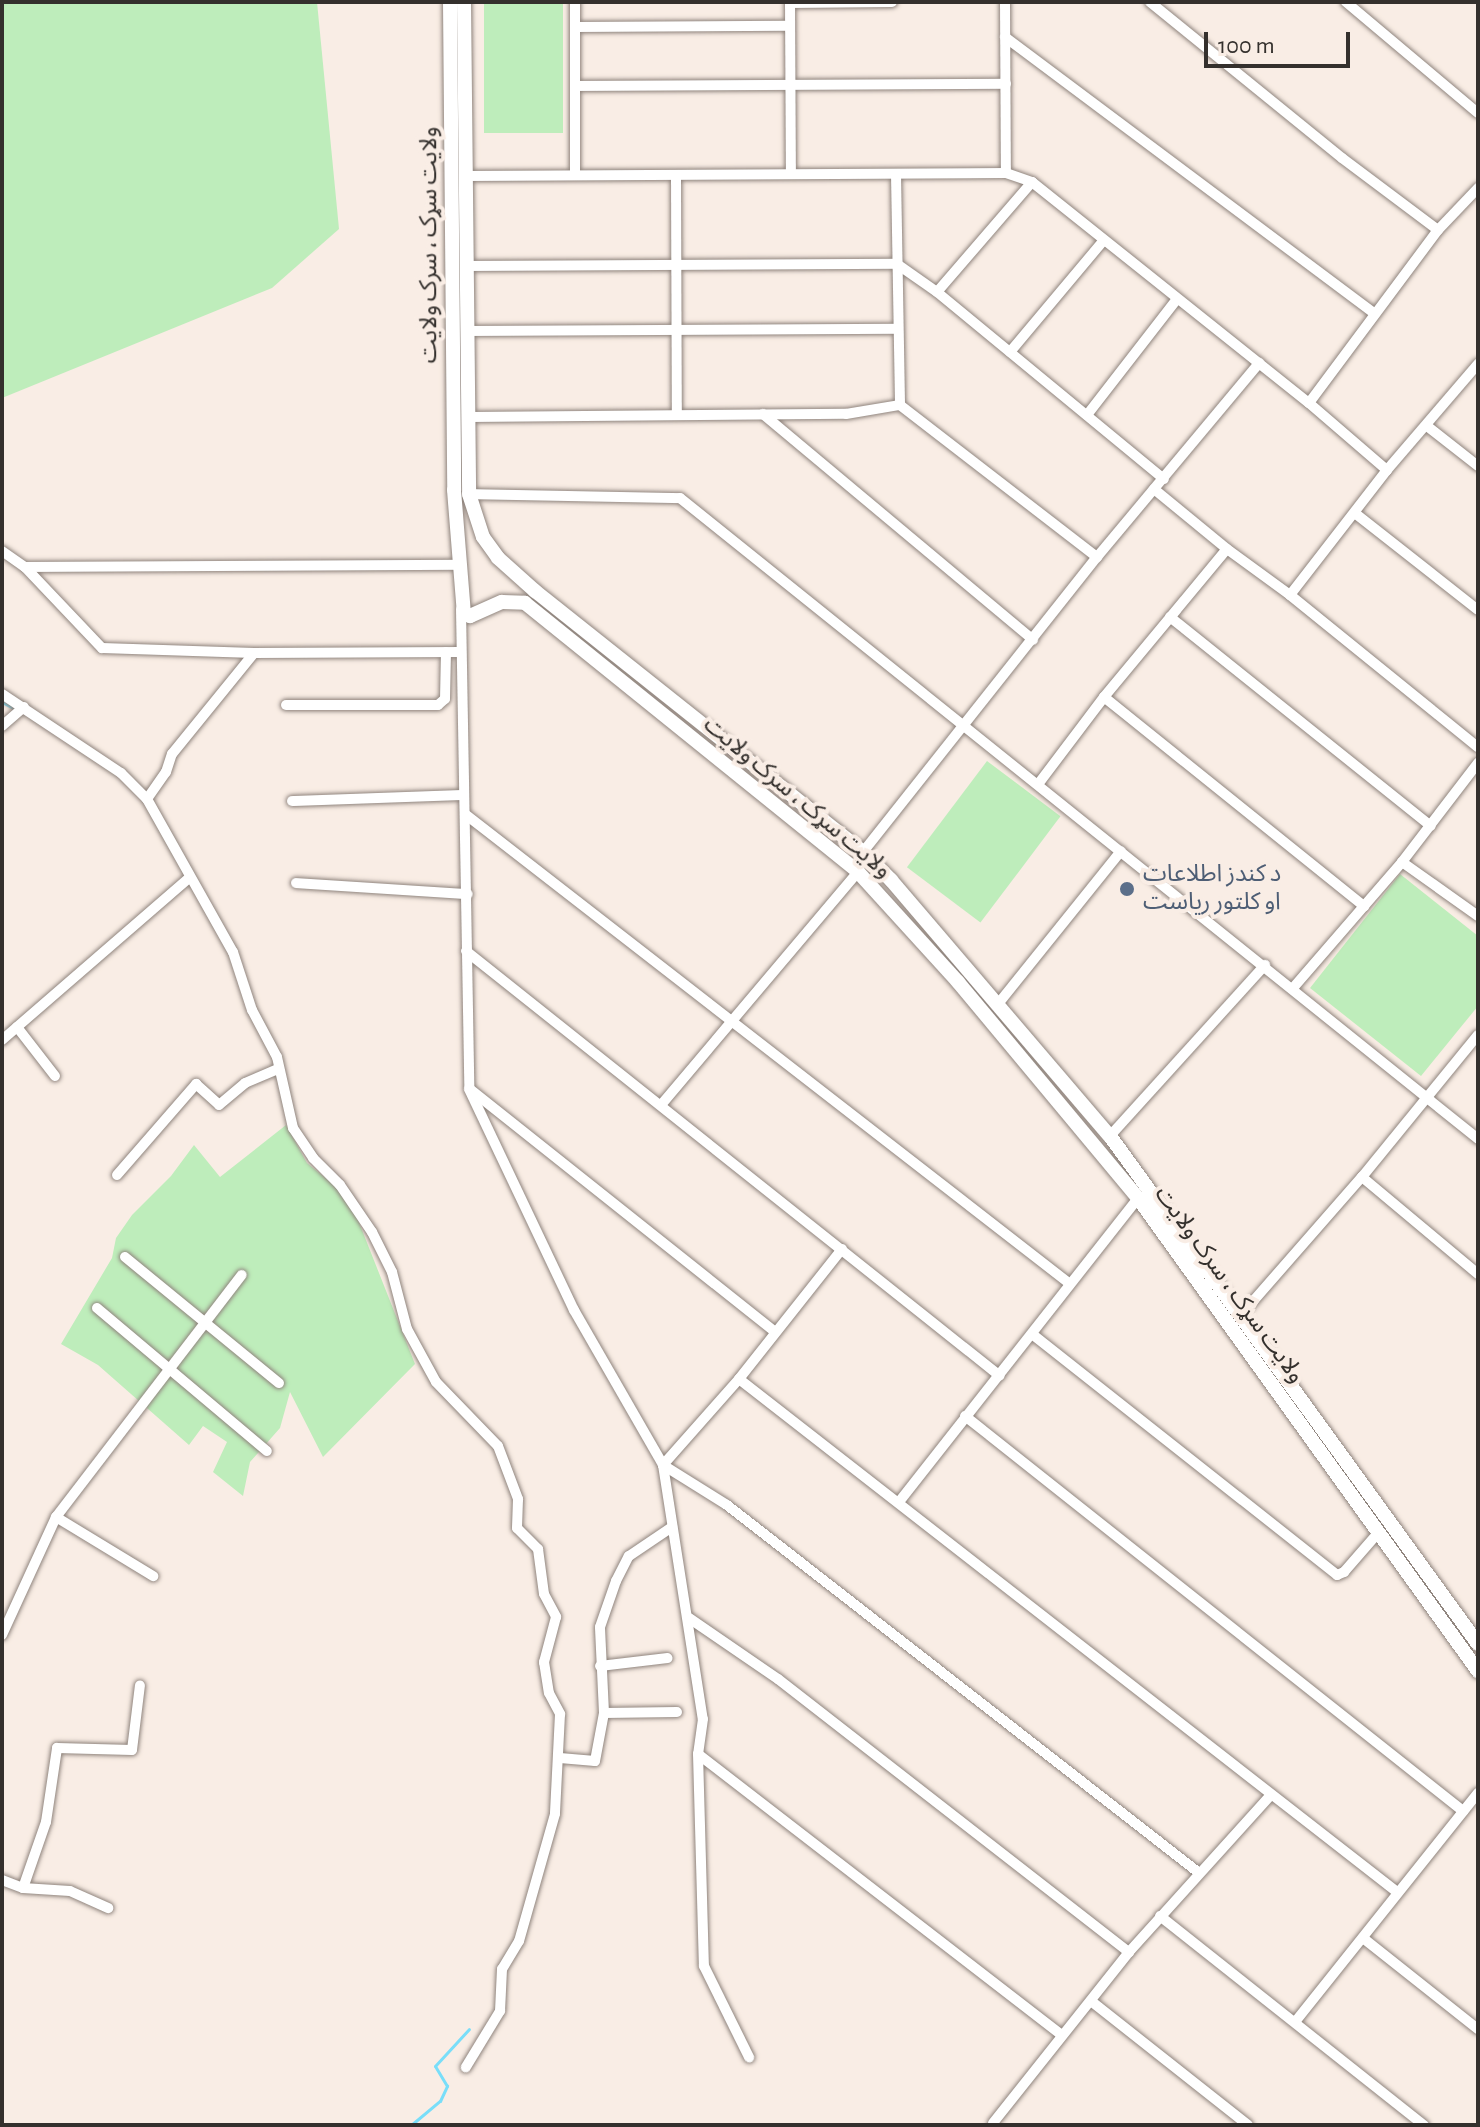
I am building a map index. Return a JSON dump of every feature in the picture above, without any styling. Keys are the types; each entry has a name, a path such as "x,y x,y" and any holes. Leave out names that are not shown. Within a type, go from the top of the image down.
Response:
{"main road":[{"name":"ولایت سړک ، سرک ولایت","path":"450,2 454,490 461,609"},
{"name":"ولایت سړک ، سرک ولایت","path":"464,2 470,331 469,494 483,537 498,558 535,591 863,852 1110,1136 1478,1644"},
{"path":"461,609 470,616 502,602 525,603 535,591"},
{"name":"ولایت سړک ، سرک ولایت","path":"525,603 858,872 958,982 1138,1198 1478,1671"}],"street":[{"path":"575,2 575,175"},
{"path":"791,174 790,2 892,2"},
{"path":"1005,2 1006,173"},
{"path":"1150,2 1342,158 1438,230"},
{"path":"1346,2 1478,113"},
{"path":"575,27 790,26"},
{"path":"1005,37 1374,313"},
{"path":"575,86 1006,84"},
{"path":"466,176 1006,173 1032,182 1309,403 1387,470"},
{"path":"896,174 900,405"},
{"path":"676,175 677,414"},
{"path":"937,292 1032,182"},
{"path":"1309,403 1438,230 1478,188"},
{"path":"1010,352 1104,240"},
{"path":"469,266 897,264 937,292 1164,479"},
{"path":"1087,415 1177,299"},
{"path":"470,331 897,329"},
{"path":"863,852 1097,557 1259,363"},
{"path":"1290,595 1356,514 1387,470 1478,364"},
{"path":"469,417 846,414 900,405 1097,557"},
{"path":"763,414 1033,640"},
{"path":"1427,426 1478,466"},
{"path":"1154,489 1478,747"},
{"path":"469,494 680,498 1039,783 1478,1139"},
{"path":"1356,514 1478,610"},
{"path":"1039,783 1104,697 1227,549"},
{"path":"2,551 25,567 102,648 254,653 461,652"},
{"path":"25,567 460,565"},
{"path":"461,609 469,1089 574,1310 663,1465 703,1719 698,1754 704,1966 749,2057"},
{"path":"1170,617 1431,826"},
{"path":"286,705 438,705 445,699 446,652"},
{"path":"147,799 166,772 172,754 254,653"},
{"path":"2,694 121,773 147,799 233,952 252,1010 277,1057 293,1128 313,1158 340,1185 372,1232 392,1272 407,1329 436,1382 498,1446 518,1499 517,1528 538,1549 544,1594 556,1617 544,1662 549,1693 560,1714 555,1814 519,1941 502,1969 500,2011 466,2067"},
{"path":"1104,697 1364,906"},
{"path":"2,726 24,707"},
{"path":"1293,988 1402,862 1478,763"},
{"path":"292,801 464,795"},
{"path":"465,814 1070,1284"},
{"path":"998,1004 1121,851"},
{"path":"1402,862 1478,916"},
{"path":"661,1105 858,872"},
{"path":"2,1040 189,878"},
{"path":"296,883 468,894"},
{"path":"466,951 1000,1376"},
{"path":"1110,1136 1265,965"},
{"path":"17,1027 55,1076"},
{"path":"1241,1315 1362,1177 1478,1035"},
{"path":"117,1175 196,1084 219,1105 245,1083 278,1069"},
{"path":"469,1089 775,1332"},
{"path":"1362,1177 1478,1274"},
{"path":"899,1502 1138,1198"},
{"path":"663,1465 739,1379 842,1249"},
{"path":"125,1257 279,1383"},
{"path":"2,1635 56,1517 242,1275"},
{"path":"97,1308 267,1451"},
{"path":"1032,1334 1337,1575 1344,1572 1378,1533"},
{"path":"739,1379 1397,1892"},
{"path":"965,1416 1463,1811"},
{"path":"663,1465 727,1505 1198,1872"},
{"path":"56,1517 153,1576"},
{"path":"560,1758 595,1761 604,1713 600,1627 616,1581 629,1556 672,1527"},
{"path":"689,1618 778,1679 1129,1952"},
{"path":"600,1666 668,1658"},
{"path":"23,1888 46,1822 57,1748 132,1750 140,1685"},
{"path":"604,1713 677,1712"},
{"path":"698,1754 1062,2035"},
{"path":"1295,2022 1478,1793"},
{"path":"993,2123 1129,1952 1198,1872 1271,1795"},
{"path":"2,1880 23,1888 70,1891 108,1908"},
{"path":"1160,1916 1424,2125"},
{"path":"1363,1938 1478,2029"},
{"path":"1091,2001 1248,2125"}],"green space":[{"path":"2,2 317,2 339,229 272,288 2,398"},
{"path":"484,2 563,2 563,133 484,133"},
{"path":"987,761 1060,816 980,923 907,867"},
{"path":"1400,874 1478,936 1478,1006 1421,1076 1310,988"},
{"path":"286,1125 307,1163 339,1189 358,1220 415,1364 323,1457 290,1392 280,1428 250,1462 243,1496 213,1472 227,1442 203,1426 189,1445 98,1365 61,1344 112,1258 116,1238 132,1215 171,1176 194,1145 220,1177"}],"waterway":[{"path":"2,702 17,710"},
{"path":"411,2125 440,2101 447,2086 435,2066 469,2029"}],"place":[{"name":"د کندز اطلاعات او کلتور ریاست","path":"1127,889"}]}
